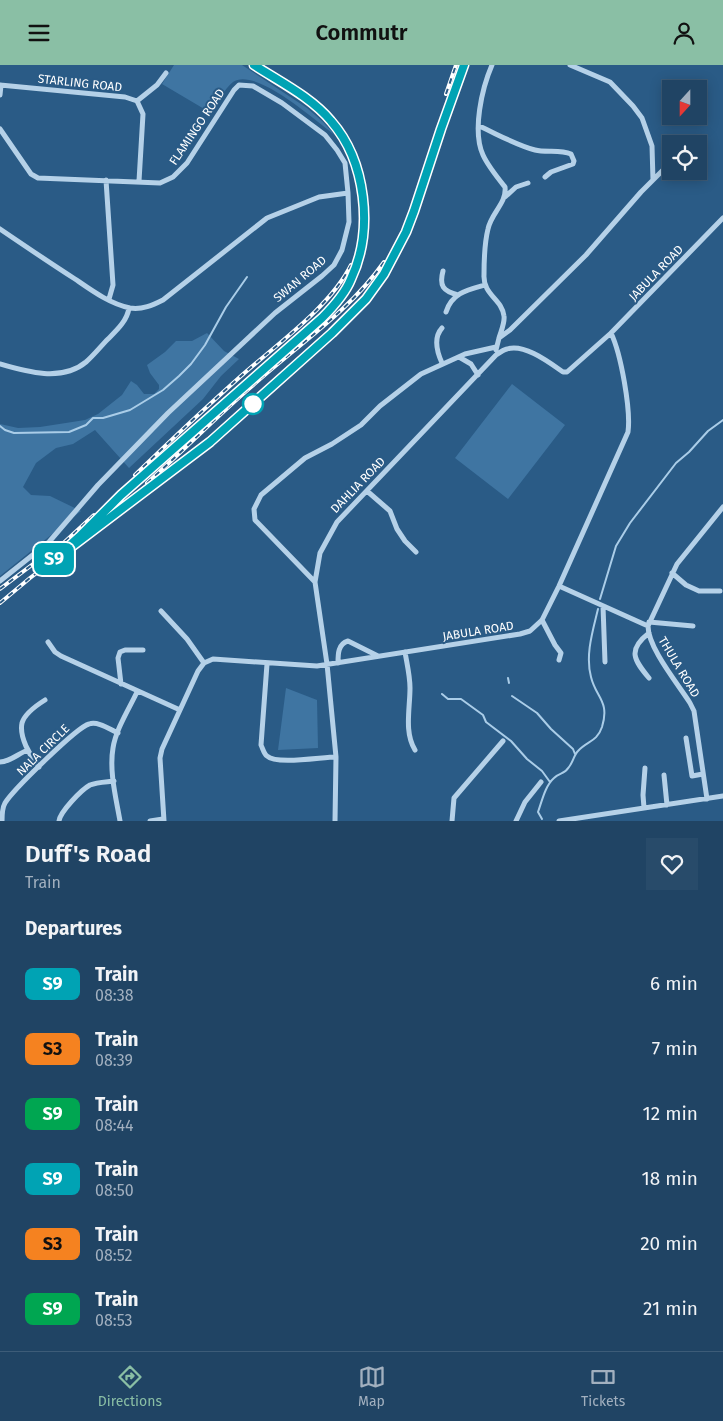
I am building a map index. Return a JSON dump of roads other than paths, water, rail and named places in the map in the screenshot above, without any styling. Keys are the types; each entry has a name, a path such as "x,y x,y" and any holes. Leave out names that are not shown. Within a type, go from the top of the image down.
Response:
{"street":[{"path":"492,65 480,108 477,136 482,154 504,187 505,197"},
{"path":"570,65 610,82 638,112 652,146 653,180"},
{"path":"137,101 157,85 166,73"},
{"name":"FLAMINGO ROAD","path":"0,129 34,177 44,179 160,183 173,177 180,171 234,90 239,85 246,84 282,103 324,135 345,163 348,193"},
{"path":"0,85 0,95"},
{"name":"STARLING ROAD","path":"0,85 125,97 137,101 143,114 139,181"},
{"path":"479,127 533,150 567,152 571,154 574,161 572,164 551,172 545,177"},
{"path":"499,338 510,330 586,255 662,171"},
{"path":"106,181 113,285 110,299"},
{"path":"528,183 516,187 505,197 495,211 488,229 484,273 485,285 504,315 504,322 496,347 496,355 507,349 522,350 540,356 563,372 567,372 612,333"},
{"path":"0,229 86,287 129,307 139,308 164,301 267,218 320,197 348,193"},
{"name":"SWAN ROAD","path":"0,581 49,542 98,485 168,413 275,313 322,277 334,265 347,235 349,222 348,193"},
{"name":"JABULA ROAD","path":"204,663 218,659 301,666 338,663 520,635 530,631 542,620 559,586 628,432 628,414 618,351 612,333 723,219"},
{"path":"443,271 440,280 443,286 451,293 458,295"},
{"path":"446,312 450,301 458,295 485,285"},
{"path":"0,364 38,373 55,374 77,367 86,362 123,323 129,307"},
{"path":"442,327 438,333 436,346 442,363"},
{"path":"315,582 258,524 254,515 261,495 305,459 361,425 380,406 421,373 459,357 496,347"},
{"name":"DAHLIA ROAD","path":"335,821 336,757 327,664 315,582 320,553 337,522 496,355"},
{"path":"459,357 471,364 478,375"},
{"path":"367,491 390,511 397,529 416,552"},
{"name":"THULA ROAD","path":"707,799 694,711 654,647 648,633 649,624 677,563 723,507"},
{"path":"672,573 686,585 699,591 720,591"},
{"path":"559,586 649,624 693,625"},
{"path":"603,606 605,662"},
{"path":"150,821 163,820 160,758 165,741 204,663 187,639 161,611"},
{"path":"542,620 561,653 559,660"},
{"path":"648,633 637,644 634,652 635,659 649,678"},
{"path":"338,663 338,653 342,645 348,641 378,656"},
{"path":"48,642 55,652 61,656 180,710"},
{"path":"121,684 118,658 120,652 125,650 143,650"},
{"path":"405,652 410,686 409,734 410,743 415,750"},
{"path":"267,663 261,745 266,756 274,760 336,757"},
{"path":"120,821 112,758 114,743 137,691"},
{"path":"39,767 28,750 22,732 22,722 37,705 45,700"},
{"name":"NALA CIRCLE","path":"2,821 2,811 7,800 73,734 88,724 99,724 118,733"},
{"path":"686,738 692,776 703,774"},
{"path":"452,821 454,798 504,741"},
{"path":"0,762 5,762 19,753 28,750"},
{"path":"644,808 645,768"},
{"path":"664,775 667,805"},
{"path":"59,821 60,814 87,787 96,783 114,781"},
{"path":"516,821 525,802 541,782"},
{"path":"563,821 723,796"}],"waterway":[{"path":"0,426 14,433 69,432 86,425 93,418 103,418 130,410 163,390 191,364 247,277"},
{"path":"600,599 616,546 630,523 676,463 708,431 723,420"},
{"path":"542,819 538,812 548,785 556,776 567,770 581,748 595,739 602,727 604,718 603,705 593,684 589,669 590,643 598,609"},
{"path":"508,678 509,683"},
{"path":"442,694 448,699 461,699 483,715 486,722 511,741 527,759 542,771 550,782"},
{"path":"512,696 537,713 573,749 575,754"}],"railway":[{"path":"254,65 305,97 331,120 343,136 359,176 364,220 358,262 343,293 314,325"},
{"path":"446,94 456,65"},
{"path":"0,603 30,578 194,454 332,333 366,299 393,259 406,232 464,65"},
{"path":"147,483 268,372 338,313 355,297 384,262"},
{"path":"135,475 214,400 302,324 330,296 342,281 351,265"},
{"path":"91,525 150,471"},
{"path":"57,549 94,515"},
{"path":"0,589 61,543"}],"train":[{"name":"S9","path":"254,65 287,85 330,119 353,155 360,175 363,224 360,257 351,280 342,295 322,318 121,495 67,549 50,563 210,442 332,333 366,299 384,274 401,244 464,65"}]}
